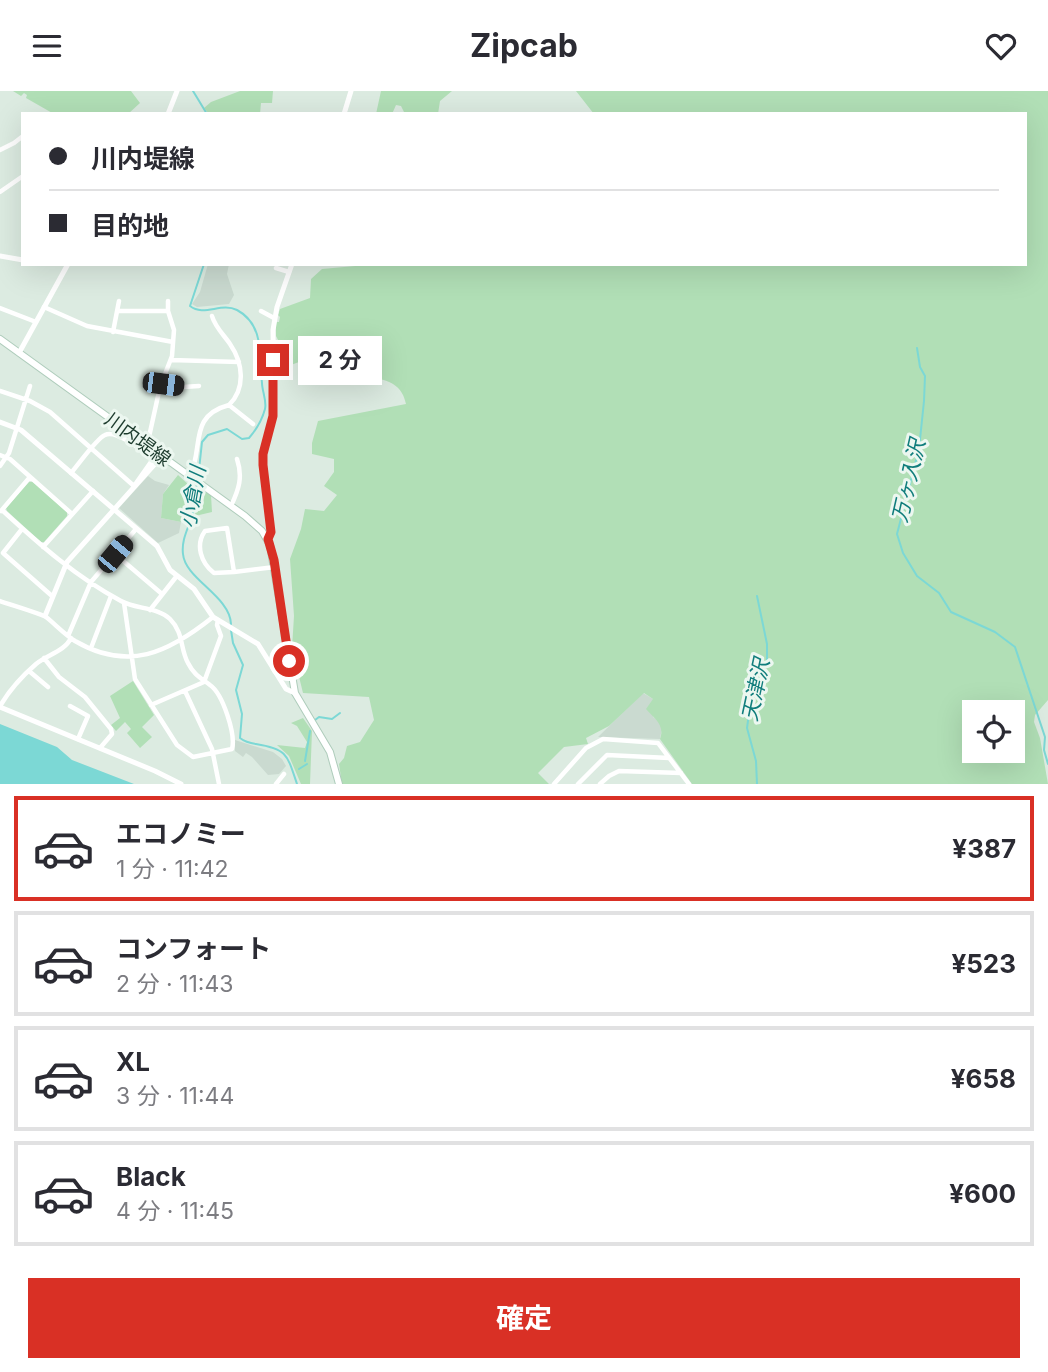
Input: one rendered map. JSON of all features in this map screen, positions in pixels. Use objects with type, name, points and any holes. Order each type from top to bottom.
[{"type":"main road","name":"川内堤線","points":[[0,339],[231,506],[258,527],[268,539]]},
{"type":"main road","points":[[268,539],[276,567],[295,693],[330,752],[339,784]]},
{"type":"street","points":[[169,112],[177,91]]},
{"type":"street","points":[[345,112],[351,91]]},
{"type":"street","points":[[0,150],[21,138]]},
{"type":"street","points":[[0,192],[21,177]]},
{"type":"street","points":[[0,256],[21,260]]},
{"type":"street","points":[[19,353],[67,266]]},
{"type":"street","points":[[268,539],[271,532],[263,459],[273,416],[274,318],[291,266]]},
{"type":"street","points":[[276,268],[289,272]]},
{"type":"street","points":[[113,332],[119,301]]},
{"type":"street","points":[[147,446],[161,384],[171,360],[173,325],[168,301]]},
{"type":"street","points":[[44,307],[70,320],[113,332],[173,342]]},
{"type":"street","points":[[0,308],[36,322]]},
{"type":"street","points":[[118,311],[168,311]]},
{"type":"street","points":[[261,311],[274,318]]},
{"type":"street","points":[[195,480],[196,445],[206,417],[214,409],[229,405],[241,387],[239,362],[212,316]]},
{"type":"street","points":[[171,360],[239,362]]},
{"type":"street","points":[[161,384],[199,386]]},
{"type":"street","points":[[0,466],[7,457],[30,386]]},
{"type":"street","points":[[0,391],[45,408],[134,486]]},
{"type":"street","points":[[229,405],[253,424]]},
{"type":"street","points":[[0,422],[17,428],[157,546],[168,567],[194,589],[216,619],[258,643],[286,688],[295,693]]},
{"type":"street","points":[[71,473],[104,436],[109,434],[126,439],[153,459],[134,486]]},
{"type":"street","points":[[0,455],[7,457],[72,514]]},
{"type":"street","points":[[45,615],[65,565],[162,456]]},
{"type":"street","points":[[231,506],[238,492],[240,479],[237,459]]},
{"type":"street","points":[[30,477],[1,511],[65,565],[111,596],[170,619],[182,638],[187,663],[204,682],[212,686],[221,703],[230,722],[232,749],[195,757],[177,745],[134,676],[124,603]]},
{"type":"street","points":[[43,547],[93,491]]},
{"type":"street","points":[[234,572],[227,528],[205,531],[200,541],[203,562],[214,573],[234,572],[276,567]]},
{"type":"street","points":[[22,529],[3,553],[52,596]]},
{"type":"street","points":[[136,529],[91,582],[66,646],[44,658],[15,683],[0,706],[181,784]]},
{"type":"street","points":[[115,554],[162,594]]},
{"type":"street","points":[[150,610],[176,576]]},
{"type":"street","points":[[91,648],[111,596]]},
{"type":"street","points":[[0,601],[45,615],[70,637],[117,658],[131,658],[166,647],[216,619]]},
{"type":"street","points":[[151,705],[204,682],[221,636],[216,619]]},
{"type":"street","points":[[44,658],[59,677],[85,697],[111,729],[112,734],[100,748]]},
{"type":"street","points":[[29,671],[48,687]]},
{"type":"street","points":[[185,691],[214,754],[219,784]]},
{"type":"street","points":[[70,706],[88,716],[78,739]]},
{"type":"street","points":[[554,784],[584,750],[603,739],[658,743],[689,784]]},
{"type":"street","points":[[578,784],[607,755],[669,758]]},
{"type":"street","points":[[600,784],[619,771],[681,773]]},
{"type":"street","points":[[276,784],[284,774]]},
{"type":"shaded area","points":[[207,266],[229,266],[227,274],[234,295],[229,304],[197,307],[192,304],[200,292]]},
{"type":"shaded area","points":[[148,476],[169,485],[163,494],[161,518],[181,522],[179,533],[158,543],[119,508]]},
{"type":"shaded area","points":[[643,693],[653,699],[653,717],[659,721],[662,728],[660,739],[598,737]]},
{"type":"shaded area","points":[[235,740],[273,752],[286,766],[279,774],[268,775],[252,757],[246,753],[243,757],[235,751]]},
{"type":"green space","points":[[13,91],[131,91],[140,103],[130,112],[50,112],[26,98],[24,93],[21,96]]},
{"type":"green space","points":[[240,91],[273,91],[272,103],[261,103],[260,112],[207,112],[204,108],[211,102]]},
{"type":"green space","points":[[381,91],[452,91],[440,101],[438,112],[404,112],[401,106],[396,105],[393,112],[376,112]]},
{"type":"green space","points":[[576,91],[1048,91],[1048,700],[1035,715],[1034,722],[1040,738],[1048,784],[692,784],[660,739],[660,726],[646,709],[653,699],[644,693],[609,726],[586,738],[588,744],[564,747],[538,773],[549,784],[342,784],[339,764],[344,758],[347,746],[360,742],[374,720],[369,697],[303,693],[292,648],[294,616],[290,559],[305,509],[324,511],[337,495],[324,486],[334,472],[334,459],[312,454],[318,421],[406,404],[402,393],[395,385],[386,381],[331,370],[312,357],[291,365],[276,336],[276,322],[279,322],[280,309],[310,298],[311,279],[322,269],[355,266],[1027,266],[1027,112],[592,112]]},
{"type":"green space","points":[[178,475],[189,485],[181,522],[161,518],[163,494]]},
{"type":"green space","points":[[29,482],[33,482],[67,512],[67,516],[44,542],[6,508]]},
{"type":"green space","points":[[198,488],[211,495],[212,512],[195,516]]},
{"type":"green space","points":[[133,681],[154,715],[142,727],[152,737],[140,748],[127,733],[131,729],[125,722],[116,731],[111,725],[120,718],[110,696]]},
{"type":"green space","points":[[303,718],[312,731],[310,784],[301,784],[289,756],[277,745],[305,748],[307,742],[297,726],[291,723]]},
{"type":"water","points":[[0,724],[57,747],[72,760],[134,784],[0,784]]},
{"type":"waterway","name":"小倉川","points":[[193,91],[206,112]]},
{"type":"waterway","name":"小倉川","points":[[198,479],[202,442],[208,435],[227,429],[242,439],[249,438],[260,421],[265,406],[259,342],[252,324],[246,316],[231,308],[201,310],[190,306],[203,266]]},
{"type":"waterway","name":"万ヶ入沢","points":[[917,348],[920,367],[925,376],[919,449],[897,534],[903,553],[917,576],[939,593],[951,612],[995,632],[1015,647],[1045,737],[1044,750],[1048,764]]},
{"type":"waterway","name":"小倉川","points":[[197,485],[193,512],[183,543],[183,554],[191,572],[223,605],[231,624]]},
{"type":"waterway","name":"天津沢","points":[[757,596],[767,644],[767,660],[750,706],[747,728],[756,761],[757,784]]},
{"type":"waterway","name":"小倉川","points":[[231,630],[233,643],[243,665],[236,690],[242,714],[240,738],[280,751],[288,759],[297,784]]},
{"type":"waterway","points":[[315,720],[319,717],[332,719],[340,713]]},
{"type":"waterway","points":[[305,761],[310,731]]},
{"type":"waterway","points":[[299,769],[307,764]]},
{"type":"route","points":[[273,360],[273,416],[263,454],[263,465],[271,532],[268,539],[274,560],[289,661]]}]
